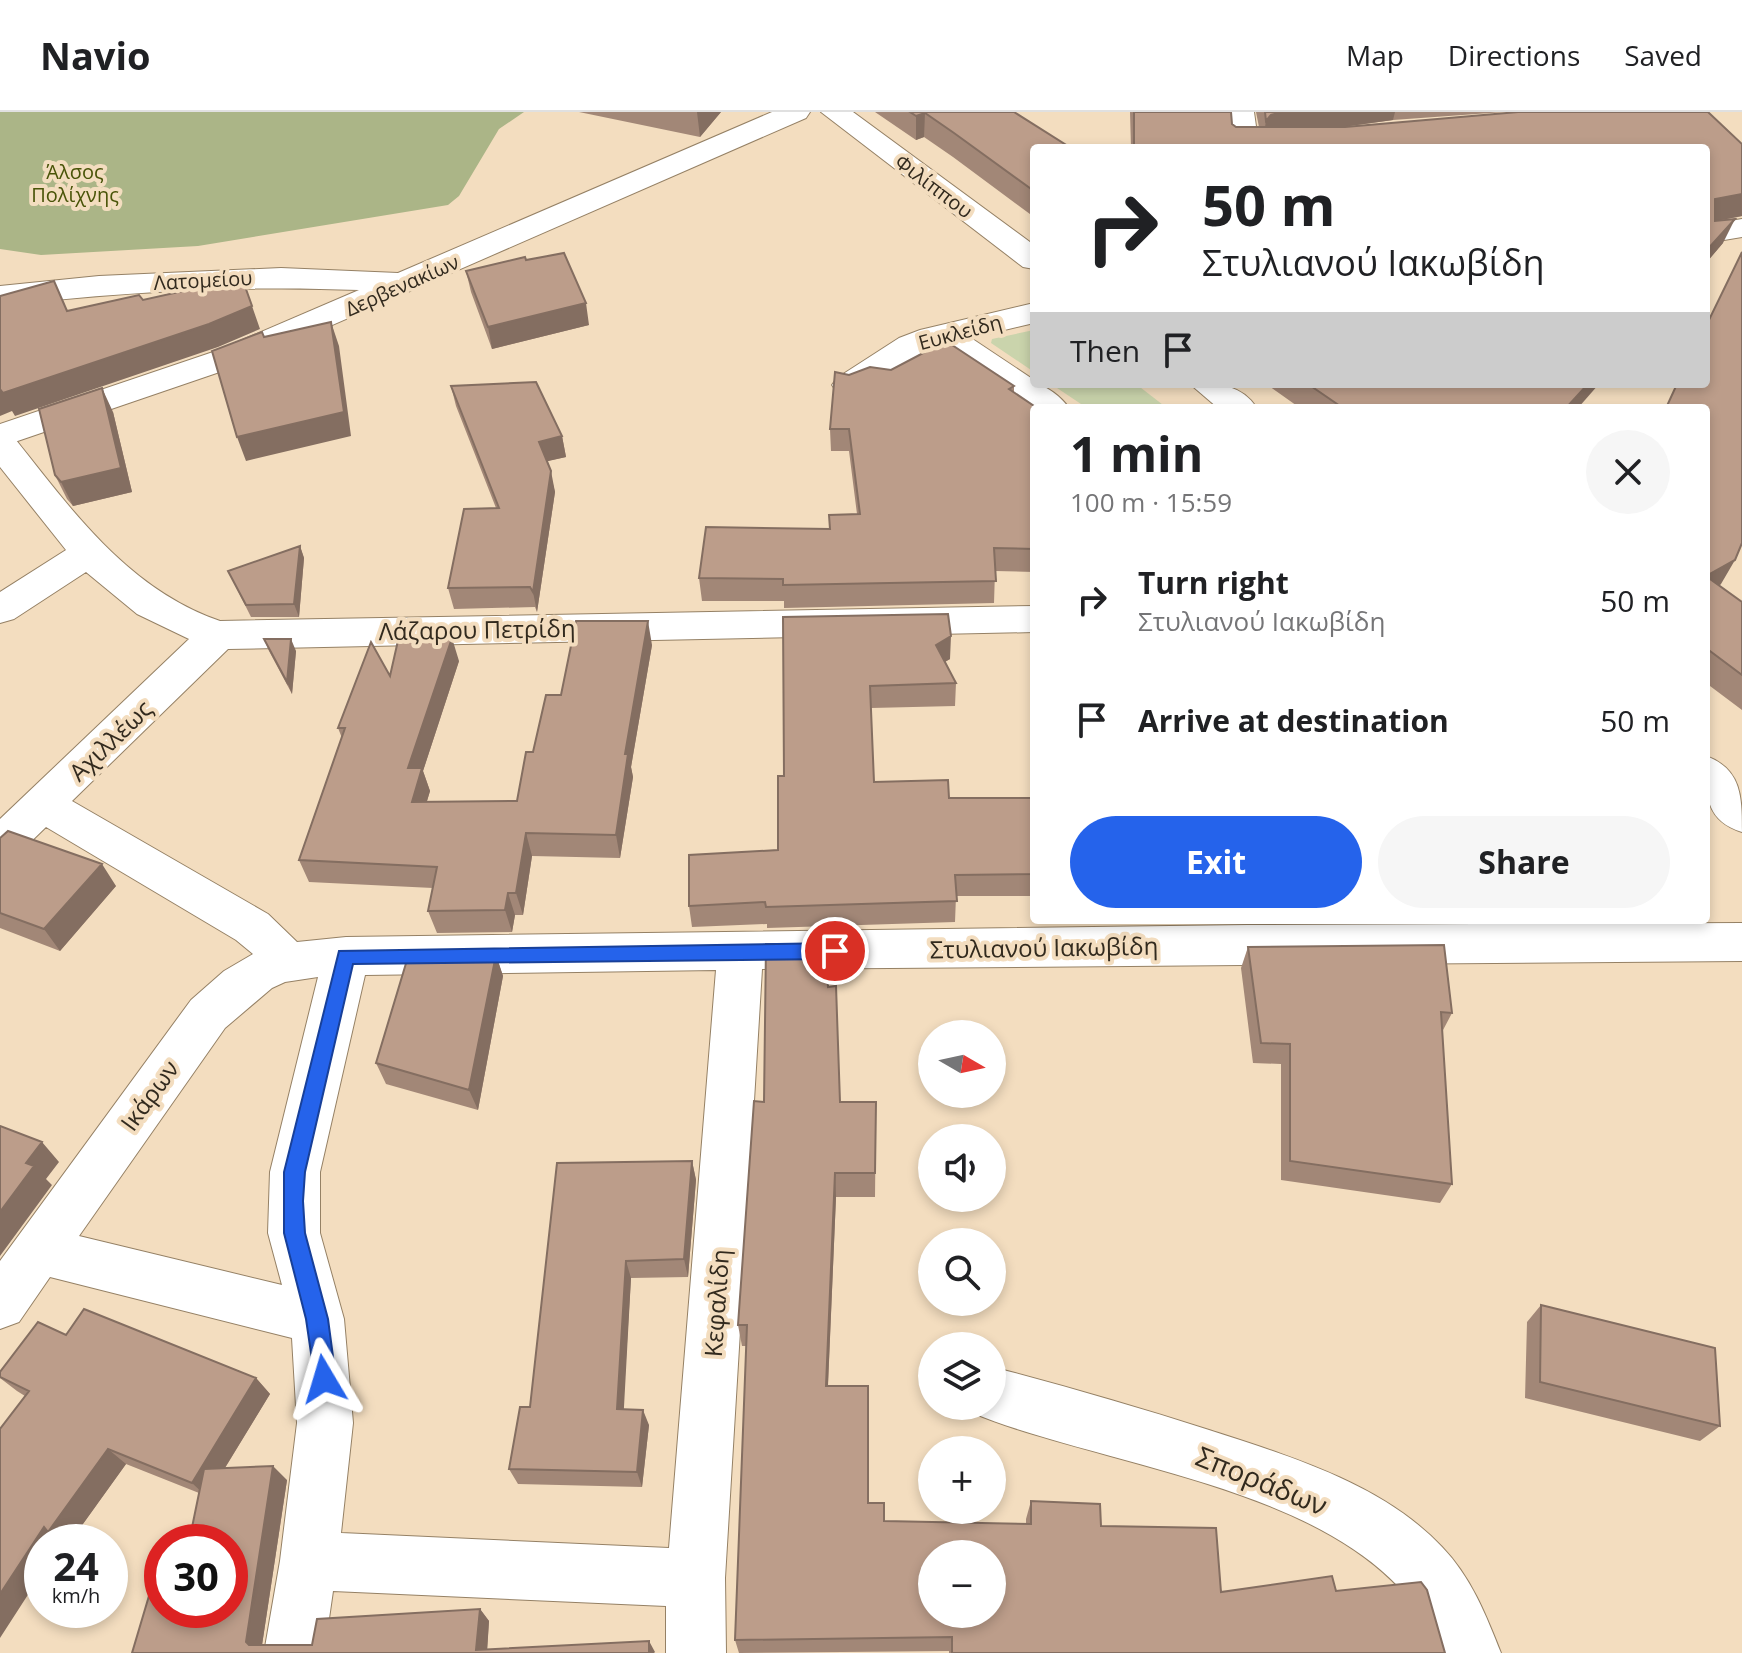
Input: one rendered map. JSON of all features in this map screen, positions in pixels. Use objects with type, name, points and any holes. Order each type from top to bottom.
[{"type":"street","name":"Δερβενακίων","points":[[0,436],[231,357],[796,112]]},
{"type":"street","name":"Φιλίππου","points":[[835,112],[1030,257]]},
{"type":"street","points":[[1240,112],[1244,144]]},
{"type":"street","points":[[1710,233],[1742,228]]},
{"type":"street","name":"Λατομείου","points":[[0,296],[99,285],[281,277],[407,282]]},
{"type":"street","name":"Ευκλείδη","points":[[849,385],[911,345],[1030,314]]},
{"type":"street","points":[[944,334],[1046,404]]},
{"type":"street","points":[[1212,388],[1234,404]]},
{"type":"street","name":"Λάζαρου Πετρίδη","points":[[0,443],[88,553],[140,600],[169,618],[218,635],[1030,619]]},
{"type":"street","points":[[0,610],[88,553]]},
{"type":"street","name":"Αχιλλέως","points":[[0,845],[218,635]]},
{"type":"street","points":[[1710,745],[1742,769]]},
{"type":"street","points":[[1710,777],[1742,816]]},
{"type":"street","points":[[43,805],[252,927],[274,945],[286,961]]},
{"type":"street","name":"Στυλιανού Ιακωβίδη","points":[[346,956],[1247,944],[1578,932],[1742,942]]},
{"type":"street","name":"Κεφαλίδη","points":[[696,1653],[696,1578],[740,953]]},
{"type":"street","points":[[294,1653],[309,1561],[325,1423],[317,1319],[294,1233],[295,1172],[346,956]]},
{"type":"street","name":"Ικάρων","points":[[0,1304],[208,1014],[248,977],[286,961],[346,956]]},
{"type":"street","points":[[38,1250],[317,1319]]},
{"type":"street","name":"Σποράδων","points":[[1006,1398],[1079,1417],[1245,1470],[1308,1495],[1359,1521],[1388,1538],[1430,1576],[1462,1629],[1471,1653]]},
{"type":"street","points":[[309,1561],[696,1578]]},
{"type":"green space","name":"Άλσος Πολίχνης","points":[[0,112],[524,112],[499,129],[459,196],[448,205],[198,246],[41,255],[0,249]]},
{"type":"green space","points":[[1030,331],[1030,369],[991,343],[992,339]]},
{"type":"green space","points":[[1057,388],[1141,388],[1162,404],[1081,404]]},
{"type":"building","points":[[910,112],[1014,112],[1065,144],[1030,144],[1030,188],[925,113],[916,116]]},
{"type":"building","points":[[1134,112],[1231,112],[1232,124],[1236,127],[1345,127],[1518,112],[1708,112],[1742,144],[1742,194],[1715,199],[1715,221],[1735,219],[1710,247],[1710,144],[1134,144]]},
{"type":"building","points":[[1265,112],[1282,112],[1271,115],[1266,121]]},
{"type":"building","points":[[1742,252],[1742,543],[1735,560],[1710,574],[1710,404],[1668,404],[1675,388],[1710,388],[1710,318]]},
{"type":"building","points":[[564,253],[586,303],[488,327],[466,271],[525,257],[526,260]]},
{"type":"building","points":[[242,278],[252,306],[209,324],[3,393],[0,389],[0,296],[54,281],[67,311],[139,295],[143,300]]},
{"type":"building","points":[[331,322],[344,412],[237,437],[212,351],[262,332],[264,337]]},
{"type":"building","points":[[946,341],[1014,386],[1009,389],[1031,404],[1030,549],[994,548],[996,581],[783,585],[783,579],[699,578],[706,527],[830,529],[829,515],[860,514],[849,429],[830,429],[835,372],[849,375],[870,367],[891,370]]},
{"type":"building","points":[[536,382],[562,436],[539,442],[551,471],[533,592],[530,587],[448,588],[464,509],[499,508],[451,386]]},
{"type":"building","points":[[102,388],[121,468],[61,482],[55,475],[39,409]]},
{"type":"building","points":[[1314,388],[1584,388],[1570,404],[1337,404]]},
{"type":"building","points":[[300,546],[294,604],[246,605],[228,571]]},
{"type":"building","points":[[1710,579],[1742,602],[1742,675],[1710,651]]},
{"type":"building","points":[[948,614],[951,636],[936,645],[956,683],[870,686],[874,782],[948,780],[949,798],[1030,798],[1030,874],[955,875],[957,901],[766,907],[765,902],[689,906],[689,855],[778,850],[778,776],[784,776],[783,617]]},
{"type":"building","points":[[576,621],[648,621],[625,754],[628,754],[616,835],[526,833],[516,893],[508,893],[505,910],[428,911],[437,867],[299,860],[345,728],[338,728],[371,642],[390,676],[399,636],[452,638],[408,768],[422,768],[412,802],[517,801],[526,752],[533,752],[546,695],[561,695]]},
{"type":"building","points":[[264,639],[291,639],[287,682]]},
{"type":"building","points":[[8,831],[102,864],[44,929],[0,913],[0,838]]},
{"type":"building","points":[[766,944],[826,944],[828,987],[836,986],[840,1102],[876,1102],[875,1173],[835,1173],[826,1386],[868,1386],[868,1503],[884,1503],[884,1521],[1031,1524],[1031,1501],[1100,1504],[1101,1526],[1216,1528],[1221,1592],[1332,1576],[1336,1591],[1421,1582],[1427,1590],[1445,1653],[952,1653],[952,1637],[735,1640],[747,1325],[738,1325],[754,1101],[764,1102]]},
{"type":"building","points":[[1444,945],[1452,1013],[1441,1012],[1452,1184],[1290,1161],[1290,1044],[1261,1043],[1248,947]]},
{"type":"building","points":[[496,955],[469,1090],[376,1063],[407,960],[419,961],[420,956]]},
{"type":"building","points":[[0,1126],[42,1142],[26,1163],[34,1166],[0,1212]]},
{"type":"building","points":[[692,1161],[684,1259],[626,1261],[617,1409],[643,1410],[637,1472],[509,1469],[520,1407],[530,1407],[557,1163]]},
{"type":"building","points":[[1541,1305],[1715,1348],[1720,1426],[1540,1382]]},
{"type":"building","points":[[84,1309],[256,1378],[192,1483],[108,1449],[54,1524],[24,1524],[24,1557],[0,1594],[0,1429],[29,1391],[0,1377],[0,1372],[38,1322],[66,1335]]},
{"type":"building","points":[[273,1466],[246,1642],[249,1645],[312,1645],[317,1619],[480,1609],[476,1650],[649,1641],[649,1653],[132,1653],[144,1613],[144,1628],[248,1628],[248,1524],[193,1524],[204,1469]]},
{"type":"route","points":[[324,1379],[317,1319],[294,1233],[293,1201],[295,1172],[346,956],[835,951]]}]
